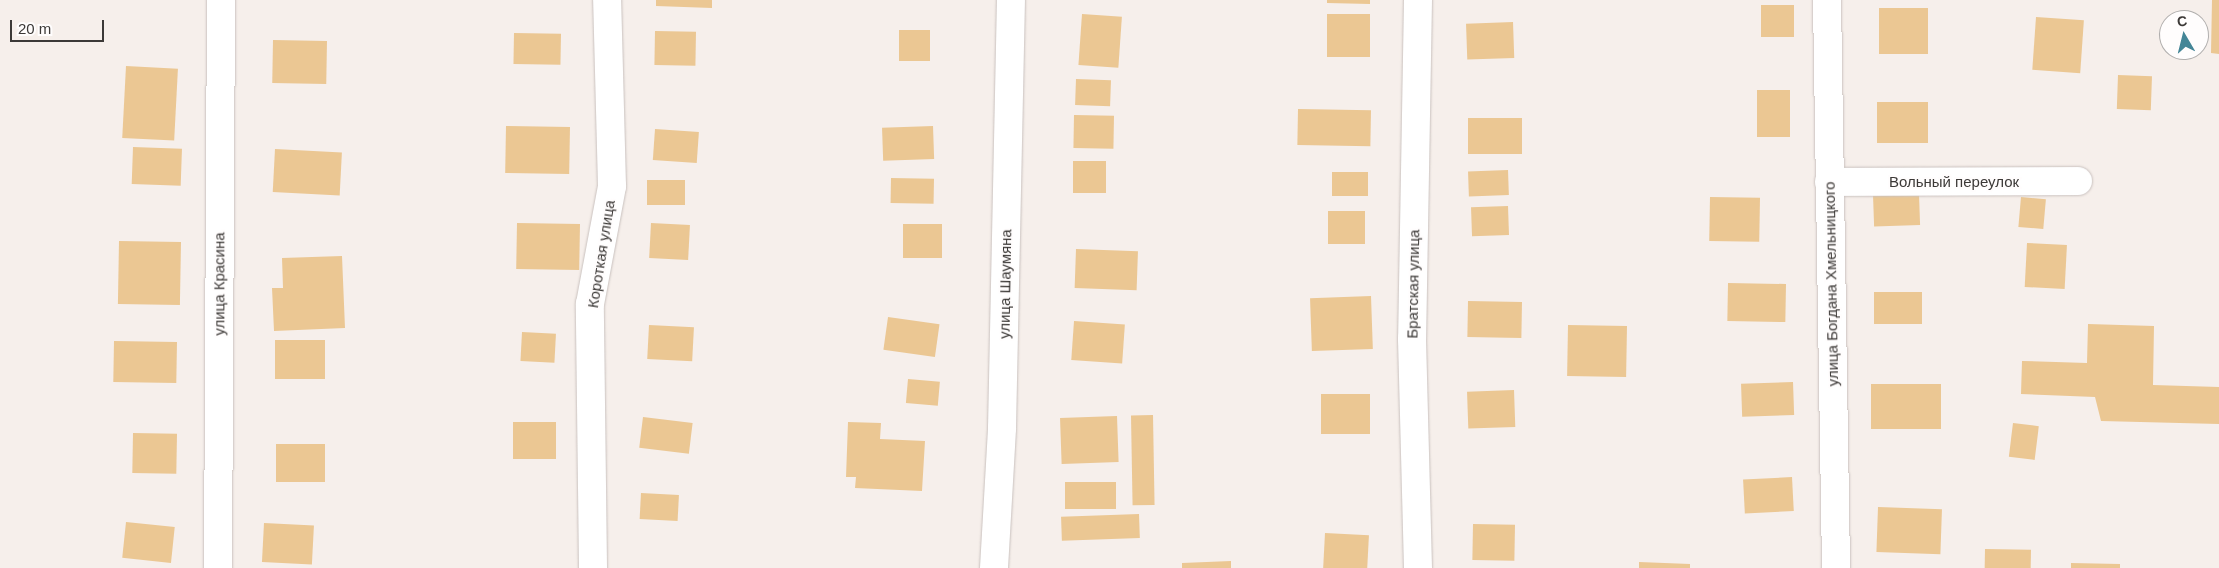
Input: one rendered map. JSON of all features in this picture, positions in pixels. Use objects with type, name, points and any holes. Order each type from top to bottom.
[{"type":"street","name":"улица Красина","points":[[218,568],[221,0]]},
{"type":"street","name":"Короткая улица","points":[[593,568],[590,304],[612,186],[607,0]]},
{"type":"street","name":"улица Шаумяна","points":[[994,568],[1002,428],[1011,0]]},
{"type":"street","name":"Братская улица","points":[[1418,0],[1412,339],[1418,568]]},
{"type":"street","name":"улица Богдана Хмельницкого","points":[[1827,0],[1836,568]]},
{"type":"street","name":"Вольный переулок","points":[[1829,182],[2078,181]]},
{"type":"building","points":[[656,0],[712,0],[712,8],[656,6]]},
{"type":"building","points":[[1327,0],[1370,0],[1370,4],[1327,3]]},
{"type":"building","points":[[2212,0],[2219,0],[2219,54],[2211,53]]},
{"type":"building","points":[[1761,5],[1794,5],[1794,37],[1761,37]]},
{"type":"building","points":[[1879,8],[1928,8],[1928,54],[1879,54]]},
{"type":"building","points":[[1082,14],[1122,17],[1118,68],[1078,65]]},
{"type":"building","points":[[1327,14],[1370,14],[1370,57],[1327,57]]},
{"type":"building","points":[[2036,17],[2084,20],[2080,73],[2032,70]]},
{"type":"building","points":[[1513,22],[1514,58],[1467,60],[1466,24]]},
{"type":"building","points":[[899,30],[930,30],[930,61],[899,61]]},
{"type":"building","points":[[655,31],[696,32],[695,66],[654,65]]},
{"type":"building","points":[[514,33],[561,34],[560,65],[513,64]]},
{"type":"building","points":[[273,40],[327,41],[326,84],[272,83]]},
{"type":"building","points":[[126,66],[178,69],[174,141],[122,138]]},
{"type":"building","points":[[2118,75],[2152,76],[2151,110],[2117,109]]},
{"type":"building","points":[[1076,79],[1111,80],[1110,106],[1075,105]]},
{"type":"building","points":[[1757,90],[1790,90],[1790,137],[1757,137]]},
{"type":"building","points":[[1877,102],[1928,102],[1928,143],[1877,143]]},
{"type":"building","points":[[1298,109],[1371,110],[1370,146],[1297,145]]},
{"type":"building","points":[[1074,115],[1114,116],[1113,149],[1073,148]]},
{"type":"building","points":[[1468,118],[1522,118],[1522,154],[1468,154]]},
{"type":"building","points":[[506,126],[570,127],[569,174],[505,173]]},
{"type":"building","points":[[933,126],[934,159],[883,161],[882,128]]},
{"type":"building","points":[[655,129],[699,132],[697,163],[653,160]]},
{"type":"building","points":[[133,147],[182,149],[181,186],[132,184]]},
{"type":"building","points":[[275,149],[342,153],[340,195],[273,192]]},
{"type":"building","points":[[1073,161],[1106,161],[1106,193],[1073,193]]},
{"type":"building","points":[[1508,170],[1509,195],[1469,196],[1468,171]]},
{"type":"building","points":[[1332,172],[1368,172],[1368,196],[1332,196]]},
{"type":"building","points":[[891,178],[934,179],[934,204],[891,203]]},
{"type":"building","points":[[647,180],[685,180],[685,205],[647,205]]},
{"type":"building","points":[[1919,194],[1920,225],[1874,227],[1873,196]]},
{"type":"building","points":[[1710,197],[1760,198],[1759,242],[1709,241]]},
{"type":"building","points":[[2021,197],[2046,199],[2043,229],[2018,227]]},
{"type":"building","points":[[1508,206],[1509,235],[1472,236],[1471,207]]},
{"type":"building","points":[[1328,211],[1365,211],[1365,244],[1328,244]]},
{"type":"building","points":[[517,223],[580,224],[579,270],[516,269]]},
{"type":"building","points":[[651,223],[690,225],[688,260],[649,258]]},
{"type":"building","points":[[903,224],[942,224],[942,258],[903,258]]},
{"type":"building","points":[[119,241],[181,242],[180,305],[118,304]]},
{"type":"building","points":[[2027,243],[2067,245],[2065,289],[2025,287]]},
{"type":"building","points":[[1076,249],[1138,251],[1137,290],[1075,288]]},
{"type":"building","points":[[342,256],[345,328],[274,331],[272,288],[283,288],[282,258]]},
{"type":"building","points":[[1728,283],[1786,284],[1785,322],[1727,321]]},
{"type":"building","points":[[1874,292],[1922,292],[1922,324],[1874,324]]},
{"type":"building","points":[[1371,296],[1373,349],[1312,351],[1310,298]]},
{"type":"building","points":[[1468,301],[1522,302],[1521,338],[1467,337]]},
{"type":"building","points":[[888,317],[939,324],[935,357],[883,350]]},
{"type":"building","points":[[1074,321],[1125,325],[1122,363],[1071,360]]},
{"type":"building","points":[[2088,324],[2154,326],[2153,385],[2219,387],[2219,424],[2101,421],[2095,397],[2021,394],[2022,361],[2087,363]]},
{"type":"building","points":[[649,325],[694,327],[692,361],[647,359]]},
{"type":"building","points":[[1568,325],[1627,326],[1626,377],[1567,376]]},
{"type":"building","points":[[522,332],[556,334],[554,363],[520,361]]},
{"type":"building","points":[[275,340],[325,340],[325,379],[275,379]]},
{"type":"building","points":[[114,341],[177,342],[176,383],[113,382]]},
{"type":"building","points":[[908,379],[940,382],[938,406],[906,403]]},
{"type":"building","points":[[1793,382],[1794,415],[1742,417],[1741,384]]},
{"type":"building","points":[[1871,384],[1941,384],[1941,429],[1871,429]]},
{"type":"building","points":[[1514,390],[1515,427],[1468,429],[1467,392]]},
{"type":"building","points":[[1321,394],[1370,394],[1370,434],[1321,434]]},
{"type":"building","points":[[1131,415],[1153,415],[1155,505],[1133,505]]},
{"type":"building","points":[[1117,416],[1119,462],[1062,464],[1060,418]]},
{"type":"building","points":[[643,417],[693,423],[689,454],[639,448]]},
{"type":"building","points":[[513,422],[556,422],[556,459],[513,459]]},
{"type":"building","points":[[848,422],[881,423],[880,439],[925,441],[922,491],[855,488],[856,477],[846,477]]},
{"type":"building","points":[[2013,423],[2039,426],[2035,460],[2009,457]]},
{"type":"building","points":[[133,433],[177,434],[176,474],[132,473]]},
{"type":"building","points":[[276,444],[325,444],[325,482],[276,482]]},
{"type":"building","points":[[1792,477],[1794,511],[1745,514],[1743,480]]},
{"type":"building","points":[[1065,482],[1116,482],[1116,509],[1065,509]]},
{"type":"building","points":[[641,493],[679,495],[678,521],[640,519]]},
{"type":"building","points":[[1878,507],[1942,509],[1940,554],[1876,552]]},
{"type":"building","points":[[1139,514],[1140,538],[1062,541],[1061,517]]},
{"type":"building","points":[[126,522],[175,527],[171,563],[122,558]]},
{"type":"building","points":[[264,523],[314,526],[312,565],[262,562]]},
{"type":"building","points":[[1473,524],[1515,525],[1514,561],[1472,560]]},
{"type":"building","points":[[1325,533],[1369,535],[1367,568],[1323,568]]},
{"type":"building","points":[[1985,549],[2031,550],[2031,568],[1985,568]]},
{"type":"building","points":[[1231,561],[1231,568],[1182,568],[1182,563]]},
{"type":"building","points":[[1639,562],[1690,564],[1690,568],[1639,568]]},
{"type":"building","points":[[2071,563],[2120,564],[2120,568],[2071,568]]}]
